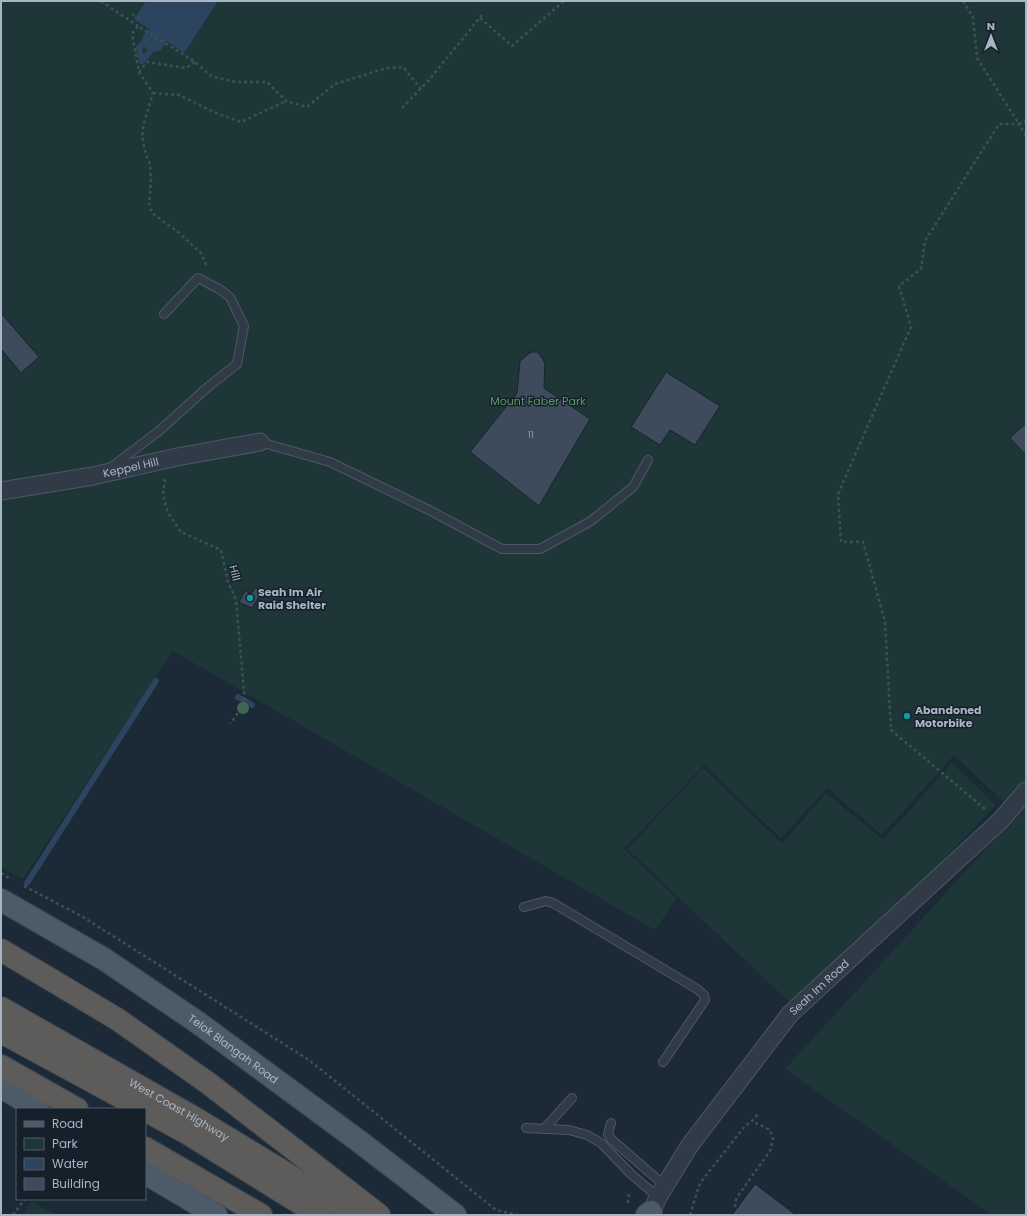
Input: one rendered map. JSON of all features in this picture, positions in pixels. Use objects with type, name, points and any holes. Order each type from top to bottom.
[{"type":"highway","points":[[1,950],[117,1020],[208,1083],[379,1215]]},
{"type":"highway","name":"West Coast Highway","points":[[1,1008],[193,1117],[355,1215]]},
{"type":"highway","points":[[1,1032],[140,1108]]},
{"type":"highway","points":[[1,1066],[74,1108]]},
{"type":"highway","points":[[146,1111],[187,1133],[319,1215]]},
{"type":"highway","points":[[146,1149],[261,1215]]},
{"type":"main road","name":"Telok Blangah Road","points":[[1,900],[104,959],[197,1022],[360,1142],[455,1215]]},
{"type":"main road","points":[[1,1087],[36,1108]]},
{"type":"main road","points":[[146,1174],[204,1212]]},
{"type":"street","name":"Keppel Hill","points":[[1,491],[93,476],[163,460],[260,442]]},
{"type":"street","name":"Seah Im Road","points":[[649,1205],[690,1145],[790,1014],[1000,821],[1026,791]]},
{"type":"lane","points":[[103,473],[159,431],[209,386],[238,364],[244,326],[230,297],[198,278],[164,314]]},
{"type":"lane","points":[[260,442],[330,462],[429,510],[502,549],[540,549],[591,521],[633,487],[648,460]]},
{"type":"lane","points":[[524,907],[546,901],[553,903],[697,989],[704,995],[705,1000],[663,1062]]},
{"type":"lane","points":[[544,1129],[572,1098]]},
{"type":"lane","points":[[610,1122],[608,1134],[610,1139],[649,1205]]},
{"type":"lane","points":[[526,1128],[569,1130],[587,1135],[601,1143],[631,1174],[649,1205]]},
{"type":"path","points":[[101,1],[195,62],[211,76],[235,82],[267,82],[286,101],[306,107],[335,84],[387,68],[403,67],[422,89]]},
{"type":"path","points":[[480,18],[512,46],[564,1]]},
{"type":"path","points":[[963,1],[973,17],[978,58],[1026,136]]},
{"type":"path","points":[[132,14],[140,20]]},
{"type":"path","points":[[402,108],[422,89],[482,15]]},
{"type":"path","points":[[138,26],[132,34],[139,72],[153,93]]},
{"type":"path","points":[[139,72],[147,62],[186,68],[195,62]]},
{"type":"path","points":[[153,93],[178,95],[216,113],[241,122],[286,101]]},
{"type":"path","points":[[153,93],[144,123],[142,136],[146,155],[150,164],[151,182],[149,203],[152,214],[178,232],[201,253],[213,286]]},
{"type":"path","points":[[1000,821],[891,730],[885,622],[863,542],[841,542],[838,494],[911,327],[899,286],[921,269],[925,241],[999,124],[1019,124],[1026,121]]},
{"type":"path","name":"Hill","points":[[163,460],[165,480],[163,495],[168,513],[181,532],[221,550],[228,582],[236,600],[245,703],[230,724]]},
{"type":"path","points":[[1,873],[15,881]]},
{"type":"path","points":[[22,884],[84,917],[309,1060],[496,1210],[518,1215]]},
{"type":"path","points":[[690,1215],[700,1183],[745,1126],[758,1114]]},
{"type":"path","points":[[744,1215],[736,1210],[734,1204],[737,1196],[770,1151],[773,1139],[770,1130],[752,1121]]},
{"type":"path","points":[[631,1174],[649,1205]]},
{"type":"path","points":[[13,1215],[23,1200]]},
{"type":"green space","name":"Mount Faber Park","points":[[1,1],[1026,1],[1026,1215],[992,1215],[785,1069],[1017,815],[954,755],[882,835],[827,788],[781,838],[704,765],[624,849],[677,898],[655,930],[173,651],[23,879],[1,867]]},
{"type":"green space","points":[[952,763],[996,805],[799,1011],[627,849],[703,768],[782,844],[826,793],[883,840]]},
{"type":"green space","points":[[31,1201],[56,1215],[23,1215]]},
{"type":"water","points":[[146,1],[218,1],[184,53],[134,19]]},
{"type":"building","points":[[1,313],[39,357],[21,373],[1,349]]},
{"type":"building","points":[[531,352],[538,352],[545,363],[544,388],[590,419],[539,506],[470,452],[517,393],[520,361]]},
{"type":"building","points":[[666,372],[720,406],[695,445],[670,430],[660,445],[631,427]]},
{"type":"building","points":[[1026,423],[1026,455],[1010,438]]},
{"type":"building","name":"Seah Im Air Raid Shelter","points":[[255,588],[262,591],[252,608],[239,602],[245,591],[251,594]]},
{"type":"building","points":[[755,1184],[796,1215],[732,1215]]},
{"type":"waterway","points":[[149,37],[157,43],[142,61],[139,48],[149,37]]},
{"type":"waterway","points":[[27,883],[156,681]]},
{"type":"waterway","points":[[238,697],[252,705]]},
{"type":"place","name":"Seah Im Air Raid Shelter","points":[[250,598]]},
{"type":"place","name":"Abandoned Motorbike","points":[[907,716]]}]
